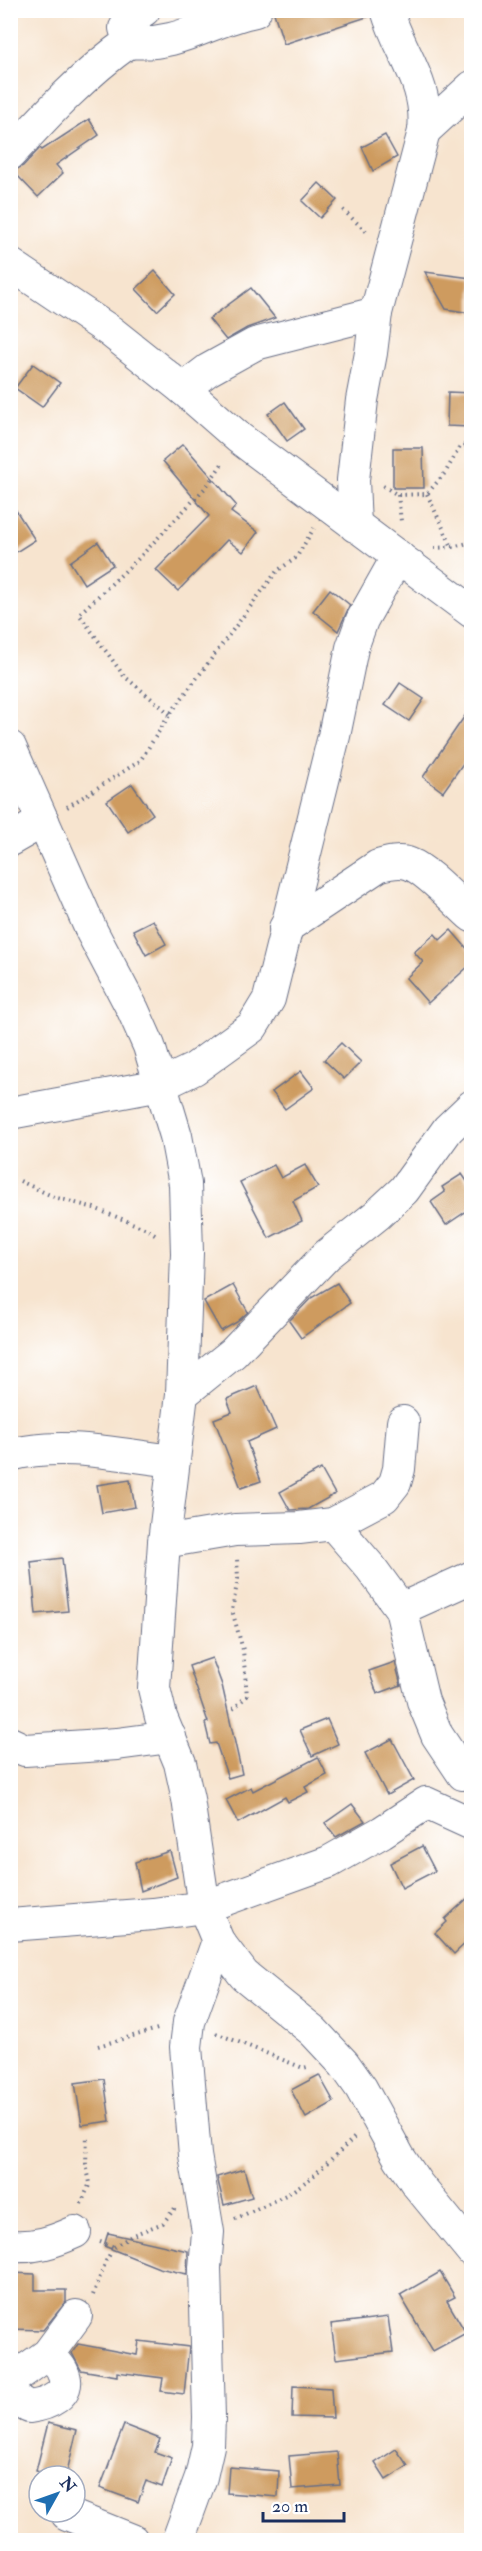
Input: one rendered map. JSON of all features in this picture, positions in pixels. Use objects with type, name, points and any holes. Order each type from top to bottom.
[{"type":"street","points":[[129,42],[125,28],[132,18],[144,10]]},
{"type":"street","points":[[10,154],[81,81],[106,58],[129,42],[149,44],[174,39],[206,29],[236,15],[255,11]]},
{"type":"street","points":[[355,526],[353,480],[362,400],[376,313],[424,131],[426,114],[423,95],[392,14]]},
{"type":"street","points":[[424,131],[471,87]]},
{"type":"street","points":[[10,264],[110,331],[183,389],[239,438],[471,612]]},
{"type":"street","points":[[183,389],[208,370],[255,344],[376,313]]},
{"type":"street","points":[[10,1113],[161,1085],[194,1069],[252,1027],[268,999],[334,736],[352,648],[362,620],[398,556]]},
{"type":"street","points":[[10,747],[92,932],[149,1046],[176,1136],[185,1184],[187,1253],[182,1394],[164,1542],[154,1688],[161,1717],[180,1763],[188,1799],[204,1907],[218,1941],[244,1975],[313,2031],[344,2064],[361,2088],[417,2184],[471,2252]]},
{"type":"street","points":[[10,840],[43,821]]},
{"type":"street","points":[[285,928],[378,866],[394,862],[411,864],[430,878],[471,916]]},
{"type":"street","points":[[182,1394],[233,1353],[327,1255],[404,1190],[448,1130],[471,1106]]},
{"type":"street","points":[[164,1542],[235,1530],[299,1528],[333,1524],[384,1497],[395,1483],[399,1469],[403,1422]]},
{"type":"street","points":[[10,1455],[32,1449],[62,1448],[173,1461]]},
{"type":"street","points":[[10,1925],[90,1917],[153,1914],[204,1907],[329,1862],[382,1832],[426,1803],[467,1769],[437,1735],[423,1701],[401,1609],[371,1568],[333,1524]]},
{"type":"street","points":[[401,1609],[471,1577]]},
{"type":"street","points":[[10,1743],[25,1750],[117,1744],[170,1737]]},
{"type":"street","points":[[426,1803],[471,1824]]},
{"type":"street","points":[[178,2541],[201,2477],[208,2446],[209,2374],[206,2268],[208,2232],[195,2155],[186,2047],[189,2022],[218,1941]]},
{"type":"street","points":[[10,2246],[48,2244],[75,2232]]},
{"type":"street","points":[[10,2381],[48,2354],[76,2316]]},
{"type":"street","points":[[10,2397],[29,2407],[50,2403],[60,2396],[65,2383],[63,2373],[48,2354]]},
{"type":"street","points":[[87,2522],[132,2541]]},
{"type":"path","points":[[170,714],[124,676],[79,615],[138,559],[206,487],[239,438]]},
{"type":"path","points":[[353,480],[382,486],[398,495],[427,494],[445,473],[460,447],[471,441]]},
{"type":"path","points":[[427,494],[452,548]]},
{"type":"path","points":[[43,821],[140,761],[170,714],[277,571],[297,558],[328,506]]},
{"type":"path","points":[[20,1181],[54,1197],[94,1208],[147,1229],[187,1253]]},
{"type":"path","points":[[233,1709],[247,1696],[243,1650],[232,1610],[238,1579],[235,1530]]},
{"type":"path","points":[[10,1695],[19,1693]]},
{"type":"path","points":[[98,2046],[189,2022],[303,2068]]},
{"type":"path","points":[[208,2232],[288,2194],[311,2178],[377,2118]]},
{"type":"path","points":[[114,2247],[133,2235],[163,2223],[178,2205]]},
{"type":"building","points":[[273,10],[370,10],[370,16],[284,44]]},
{"type":"building","points":[[89,119],[99,135],[56,165],[63,173],[38,197],[13,171],[23,166],[40,148],[42,150]]},
{"type":"building","points":[[385,135],[397,157],[373,171],[362,147]]},
{"type":"building","points":[[319,183],[337,200],[320,218],[302,201]]},
{"type":"building","points":[[155,271],[175,294],[157,311],[136,289]]},
{"type":"building","points":[[425,272],[471,278],[471,313],[446,309]]},
{"type":"building","points":[[251,288],[275,318],[247,328],[226,340],[209,319]]},
{"type":"building","points":[[33,364],[60,383],[42,407],[15,388]]},
{"type":"building","points":[[448,392],[471,393],[471,427],[447,426]]},
{"type":"building","points":[[285,402],[304,429],[287,441],[268,414]]},
{"type":"building","points":[[183,444],[236,505],[231,512],[258,532],[243,552],[227,540],[178,591],[156,570],[209,516],[163,461]]},
{"type":"building","points":[[393,448],[423,448],[424,488],[393,488]]},
{"type":"building","points":[[10,501],[35,540],[10,556]]},
{"type":"building","points":[[98,542],[113,565],[84,584],[70,562]]},
{"type":"building","points":[[330,589],[350,605],[338,631],[313,611]]},
{"type":"building","points":[[400,683],[424,699],[409,721],[385,705]]},
{"type":"building","points":[[471,707],[471,752],[443,792],[423,777]]},
{"type":"building","points":[[132,784],[153,814],[128,832],[107,801]]},
{"type":"building","points":[[153,920],[166,944],[146,955],[133,930]]},
{"type":"building","points":[[451,930],[471,953],[471,964],[428,1003],[406,978],[423,962],[414,952],[435,934],[440,940]]},
{"type":"building","points":[[341,1043],[361,1062],[344,1079],[324,1060]]},
{"type":"building","points":[[301,1071],[314,1088],[285,1109],[272,1092]]},
{"type":"building","points":[[274,1165],[281,1178],[305,1165],[318,1187],[293,1201],[302,1221],[269,1238],[240,1182]]},
{"type":"building","points":[[462,1174],[471,1187],[471,1208],[446,1225],[431,1202],[445,1192],[442,1187]]},
{"type":"building","points":[[337,1283],[350,1303],[301,1338],[289,1321],[311,1298]]},
{"type":"building","points":[[233,1285],[248,1312],[237,1322],[221,1331],[204,1301]]},
{"type":"building","points":[[257,1386],[276,1429],[247,1442],[261,1481],[241,1488],[214,1419],[232,1412],[227,1399]]},
{"type":"building","points":[[321,1469],[335,1494],[308,1509],[290,1510],[280,1492]]},
{"type":"building","points":[[130,1480],[135,1507],[102,1513],[97,1485]]},
{"type":"building","points":[[62,1558],[68,1611],[36,1614],[31,1562]]},
{"type":"building","points":[[212,1658],[222,1685],[242,1774],[228,1778],[216,1743],[210,1744],[205,1723],[208,1722],[189,1666]]},
{"type":"building","points":[[395,1662],[401,1685],[377,1694],[369,1671]]},
{"type":"building","points":[[327,1719],[338,1744],[312,1756],[300,1730]]},
{"type":"building","points":[[392,1739],[414,1780],[387,1795],[365,1753]]},
{"type":"building","points":[[318,1757],[327,1775],[305,1787],[308,1792],[288,1802],[285,1797],[238,1823],[226,1800],[251,1787],[253,1791]]},
{"type":"building","points":[[352,1804],[365,1821],[336,1837],[325,1823]]},
{"type":"building","points":[[422,1846],[435,1871],[402,1888],[390,1863]]},
{"type":"building","points":[[170,1851],[177,1877],[141,1891],[135,1862]]},
{"type":"building","points":[[471,1895],[471,1938],[454,1954],[435,1933],[447,1922],[445,1919]]},
{"type":"building","points":[[319,2075],[334,2102],[306,2118],[291,2090]]},
{"type":"building","points":[[104,2079],[110,2121],[82,2125],[75,2083]]},
{"type":"building","points":[[244,2169],[252,2197],[224,2205],[217,2177]]},
{"type":"building","points":[[108,2233],[188,2251],[187,2274],[159,2268],[104,2246]]},
{"type":"building","points":[[440,2272],[455,2297],[447,2301],[466,2333],[433,2351],[400,2295]]},
{"type":"building","points":[[10,2273],[35,2274],[35,2290],[66,2290],[66,2302],[43,2330],[10,2329]]},
{"type":"building","points":[[388,2317],[393,2352],[336,2359],[331,2324]]},
{"type":"building","points":[[139,2341],[189,2347],[184,2394],[161,2391],[163,2378],[117,2372],[117,2376],[81,2370],[72,2353],[78,2344],[137,2355]]},
{"type":"building","points":[[293,2386],[331,2388],[333,2418],[292,2417]]},
{"type":"building","points":[[48,2423],[77,2430],[69,2464],[38,2464]]},
{"type":"building","points":[[124,2425],[160,2439],[155,2452],[172,2458],[162,2487],[146,2481],[138,2502],[100,2488]]},
{"type":"building","points":[[396,2449],[408,2466],[386,2480],[375,2463]]},
{"type":"building","points":[[337,2452],[340,2485],[292,2489],[289,2456]]},
{"type":"building","points":[[229,2467],[279,2471],[278,2497],[227,2493]]}]
